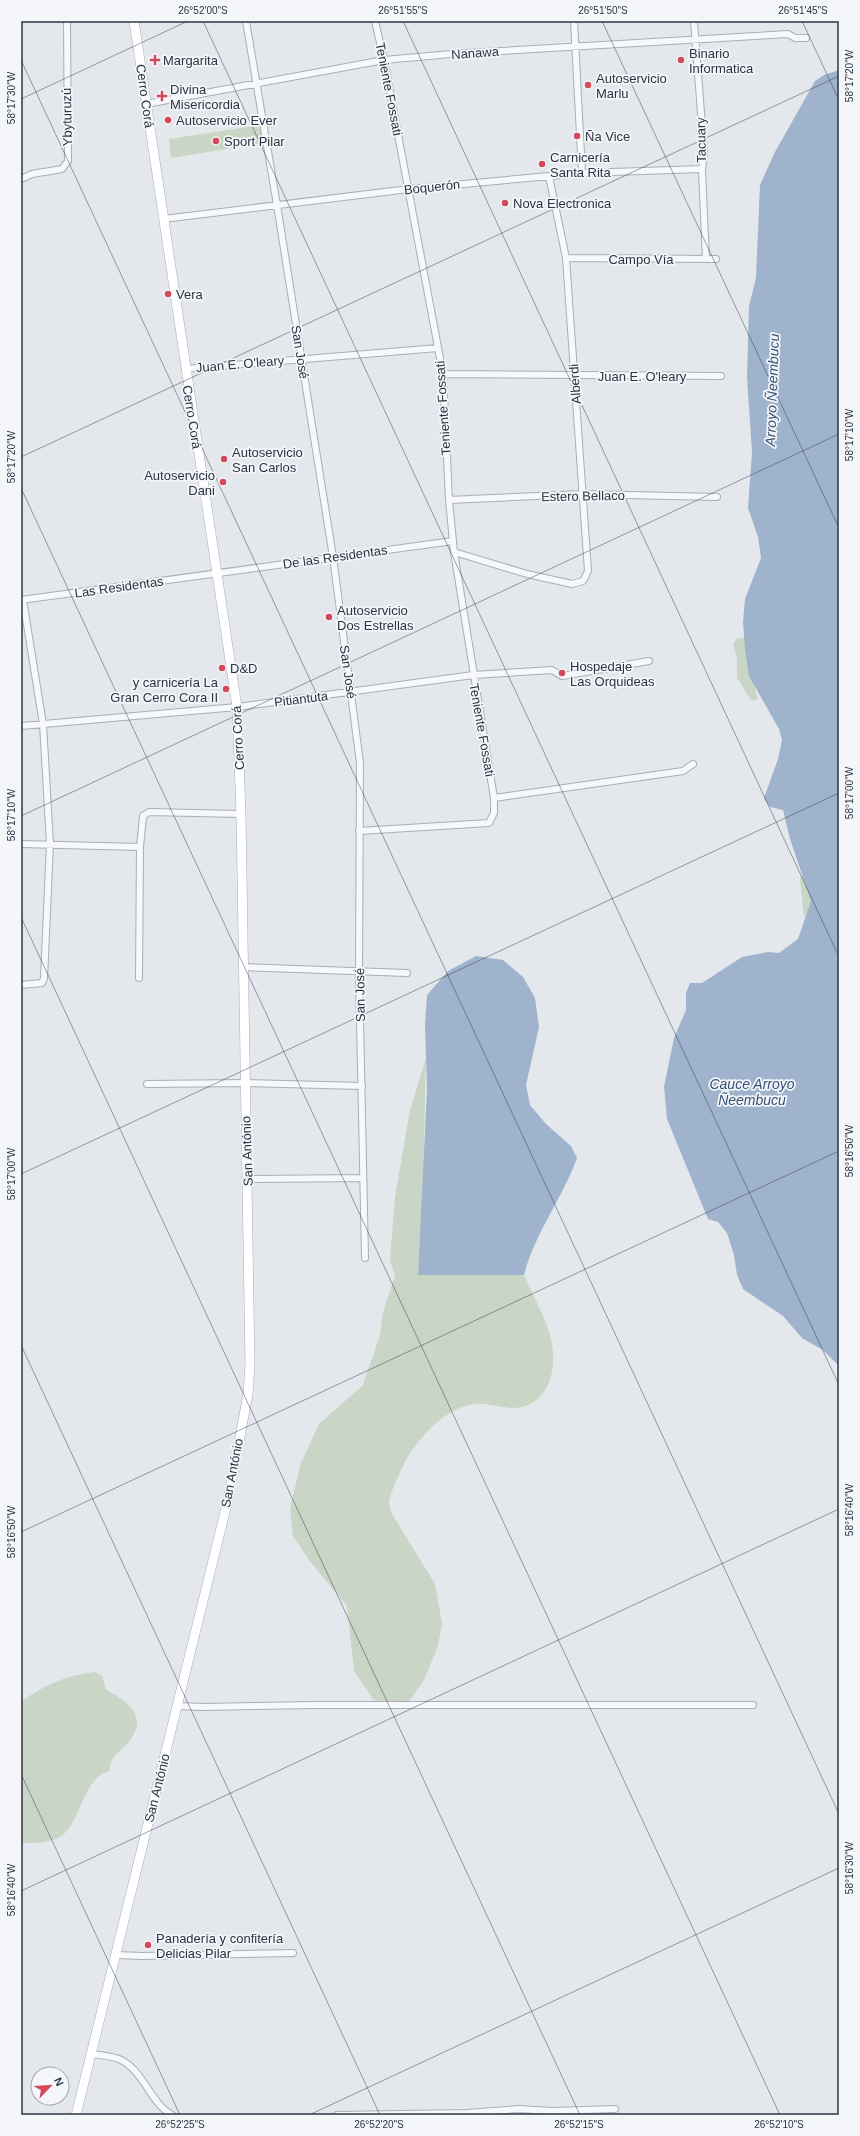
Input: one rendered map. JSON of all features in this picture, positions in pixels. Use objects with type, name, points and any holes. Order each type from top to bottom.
[{"type":"street","name":"Ybyturuzú","points":[[21,179],[32,174],[62,169],[68,161],[67,21]]},
{"type":"street","name":"Cerro Corá","points":[[134,21],[185,369],[237,707],[241,814]]},
{"type":"street","name":"San José","points":[[246,21],[333,557],[360,763],[359,972],[365,1258]]},
{"type":"street","name":"Teniente Fossati","points":[[359,831],[489,823],[494,812],[494,798],[454,552],[449,500],[443,374],[409,189],[375,21]]},
{"type":"street","points":[[574,21],[582,173]]},
{"type":"street","name":"Tacuary","points":[[694,21],[704,152],[702,168],[706,259]]},
{"type":"street","name":"Nanawa","points":[[146,104],[256,85],[384,60],[695,38],[788,34],[795,38],[806,38]]},
{"type":"street","name":"Boquerón","points":[[163,219],[409,189],[582,173],[702,168]]},
{"type":"street","name":"Alberdi","points":[[454,552],[527,574],[572,584],[583,581],[588,571],[566,258],[549,176]]},
{"type":"street","name":"Campo Vía","points":[[566,258],[716,259]]},
{"type":"street","name":"Juan E. O'leary","points":[[185,369],[438,348]]},
{"type":"street","name":"Juan E. O'leary","points":[[443,374],[721,376]]},
{"type":"street","name":"Estero Bellaco","points":[[449,500],[582,494],[717,497]]},
{"type":"street","name":"De las Residentas","points":[[216,573],[453,542]]},
{"type":"street","name":"Las Residentas","points":[[22,600],[216,573]]},
{"type":"street","points":[[21,984],[42,983],[44,978],[50,844],[43,724],[22,600]]},
{"type":"street","name":"Pitiantuta","points":[[21,726],[237,707],[473,675],[552,670],[562,676],[649,661]]},
{"type":"street","points":[[494,798],[683,771],[693,764]]},
{"type":"street","points":[[139,978],[140,846],[143,816],[149,812],[241,814]]},
{"type":"street","name":"San António","points":[[76,2115],[228,1500],[248,1394],[250,1365],[248,1179],[241,814]]},
{"type":"street","points":[[21,844],[140,846]]},
{"type":"street","points":[[243,967],[407,973]]},
{"type":"street","points":[[147,1084],[245,1083],[362,1086]]},
{"type":"street","points":[[248,1179],[363,1178]]},
{"type":"street","points":[[177,1706],[753,1706]]},
{"type":"street","points":[[116,1955],[142,1956],[293,1953]]},
{"type":"street","points":[[92,2054],[118,2059],[131,2067],[157,2102],[172,2115]]},
{"type":"street","points":[[337,2115],[467,2113],[519,2109],[552,2111],[615,2109]]},
{"type":"green space","name":"Sport Pilar","points":[[261,125],[264,143],[171,158],[169,139]]},
{"type":"green space","points":[[749,636],[758,700],[751,700],[737,678],[737,657],[733,645],[736,639]]},
{"type":"green space","points":[[803,876],[806,878],[814,893],[810,919],[804,916],[800,878]]},
{"type":"green space","points":[[426,1058],[423,1181],[418,1275],[524,1275],[549,1332],[553,1349],[553,1369],[547,1387],[541,1395],[534,1402],[525,1406],[512,1408],[487,1404],[474,1404],[453,1411],[427,1432],[413,1449],[402,1467],[391,1494],[389,1503],[390,1507],[392,1514],[435,1584],[442,1623],[438,1646],[424,1680],[410,1700],[391,1705],[373,1699],[354,1671],[347,1606],[309,1560],[293,1536],[290,1508],[301,1463],[319,1424],[363,1385],[380,1335],[383,1312],[395,1276],[390,1260],[395,1197],[410,1110]]},
{"type":"green space","points":[[95,1672],[102,1676],[106,1690],[129,1705],[134,1711],[137,1718],[137,1726],[134,1734],[111,1762],[110,1771],[101,1775],[93,1782],[87,1791],[72,1824],[66,1832],[58,1838],[49,1841],[21,1843],[21,1702],[47,1686],[65,1678]]},
{"type":"water","name":"Cauce Arroyo Ñeembucu","points":[[839,70],[839,1366],[823,1350],[802,1338],[783,1316],[743,1289],[737,1275],[734,1255],[727,1233],[718,1222],[708,1219],[667,1119],[664,1087],[674,1038],[686,1010],[686,993],[690,983],[702,983],[742,957],[768,952],[779,953],[798,939],[811,901],[790,839],[783,810],[770,807],[764,798],[778,759],[782,740],[779,729],[749,676],[745,649],[743,622],[745,599],[761,558],[758,537],[748,508],[752,452],[747,377],[749,306],[756,278],[760,185],[775,152],[815,81],[824,75]]},
{"type":"water","points":[[476,956],[503,960],[523,977],[535,998],[539,1027],[526,1085],[530,1105],[546,1124],[571,1146],[577,1158],[564,1188],[535,1245],[524,1275],[418,1275],[427,1089],[425,1024],[427,995],[448,971]]},
{"type":"place","name":"Margarita","points":[[155,60]]},
{"type":"place","name":"Binario Informatica","points":[[681,60]]},
{"type":"place","name":"Autoservicio Marlu","points":[[588,85]]},
{"type":"place","name":"Divina Misericordia","points":[[162,96]]},
{"type":"place","name":"Autoservicio Ever","points":[[168,120]]},
{"type":"place","name":"Ña Vice","points":[[577,136]]},
{"type":"place","name":"Sport Pilar","points":[[216,141]]},
{"type":"place","name":"Carnicería Santa Rita","points":[[542,164]]},
{"type":"place","name":"Nova Electronica","points":[[505,203]]},
{"type":"place","name":"Vera","points":[[168,294]]},
{"type":"place","name":"Autoservicio San Carlos","points":[[224,459]]},
{"type":"place","name":"Autoservicio Dani","points":[[223,482]]},
{"type":"place","name":"Autoservicio Dos Estrellas","points":[[329,617]]},
{"type":"place","name":"D&D","points":[[222,668]]},
{"type":"place","name":"Hospedaje Las Orquideas","points":[[562,673]]},
{"type":"place","name":"y carnicería La Gran Cerro Cora II","points":[[226,689]]},
{"type":"place","name":"Panadería y confitería Delicias Pilar","points":[[148,1945]]},
{"type":"water label","name":"Arroyo Ñeembucu","points":[[772,390]]}]
